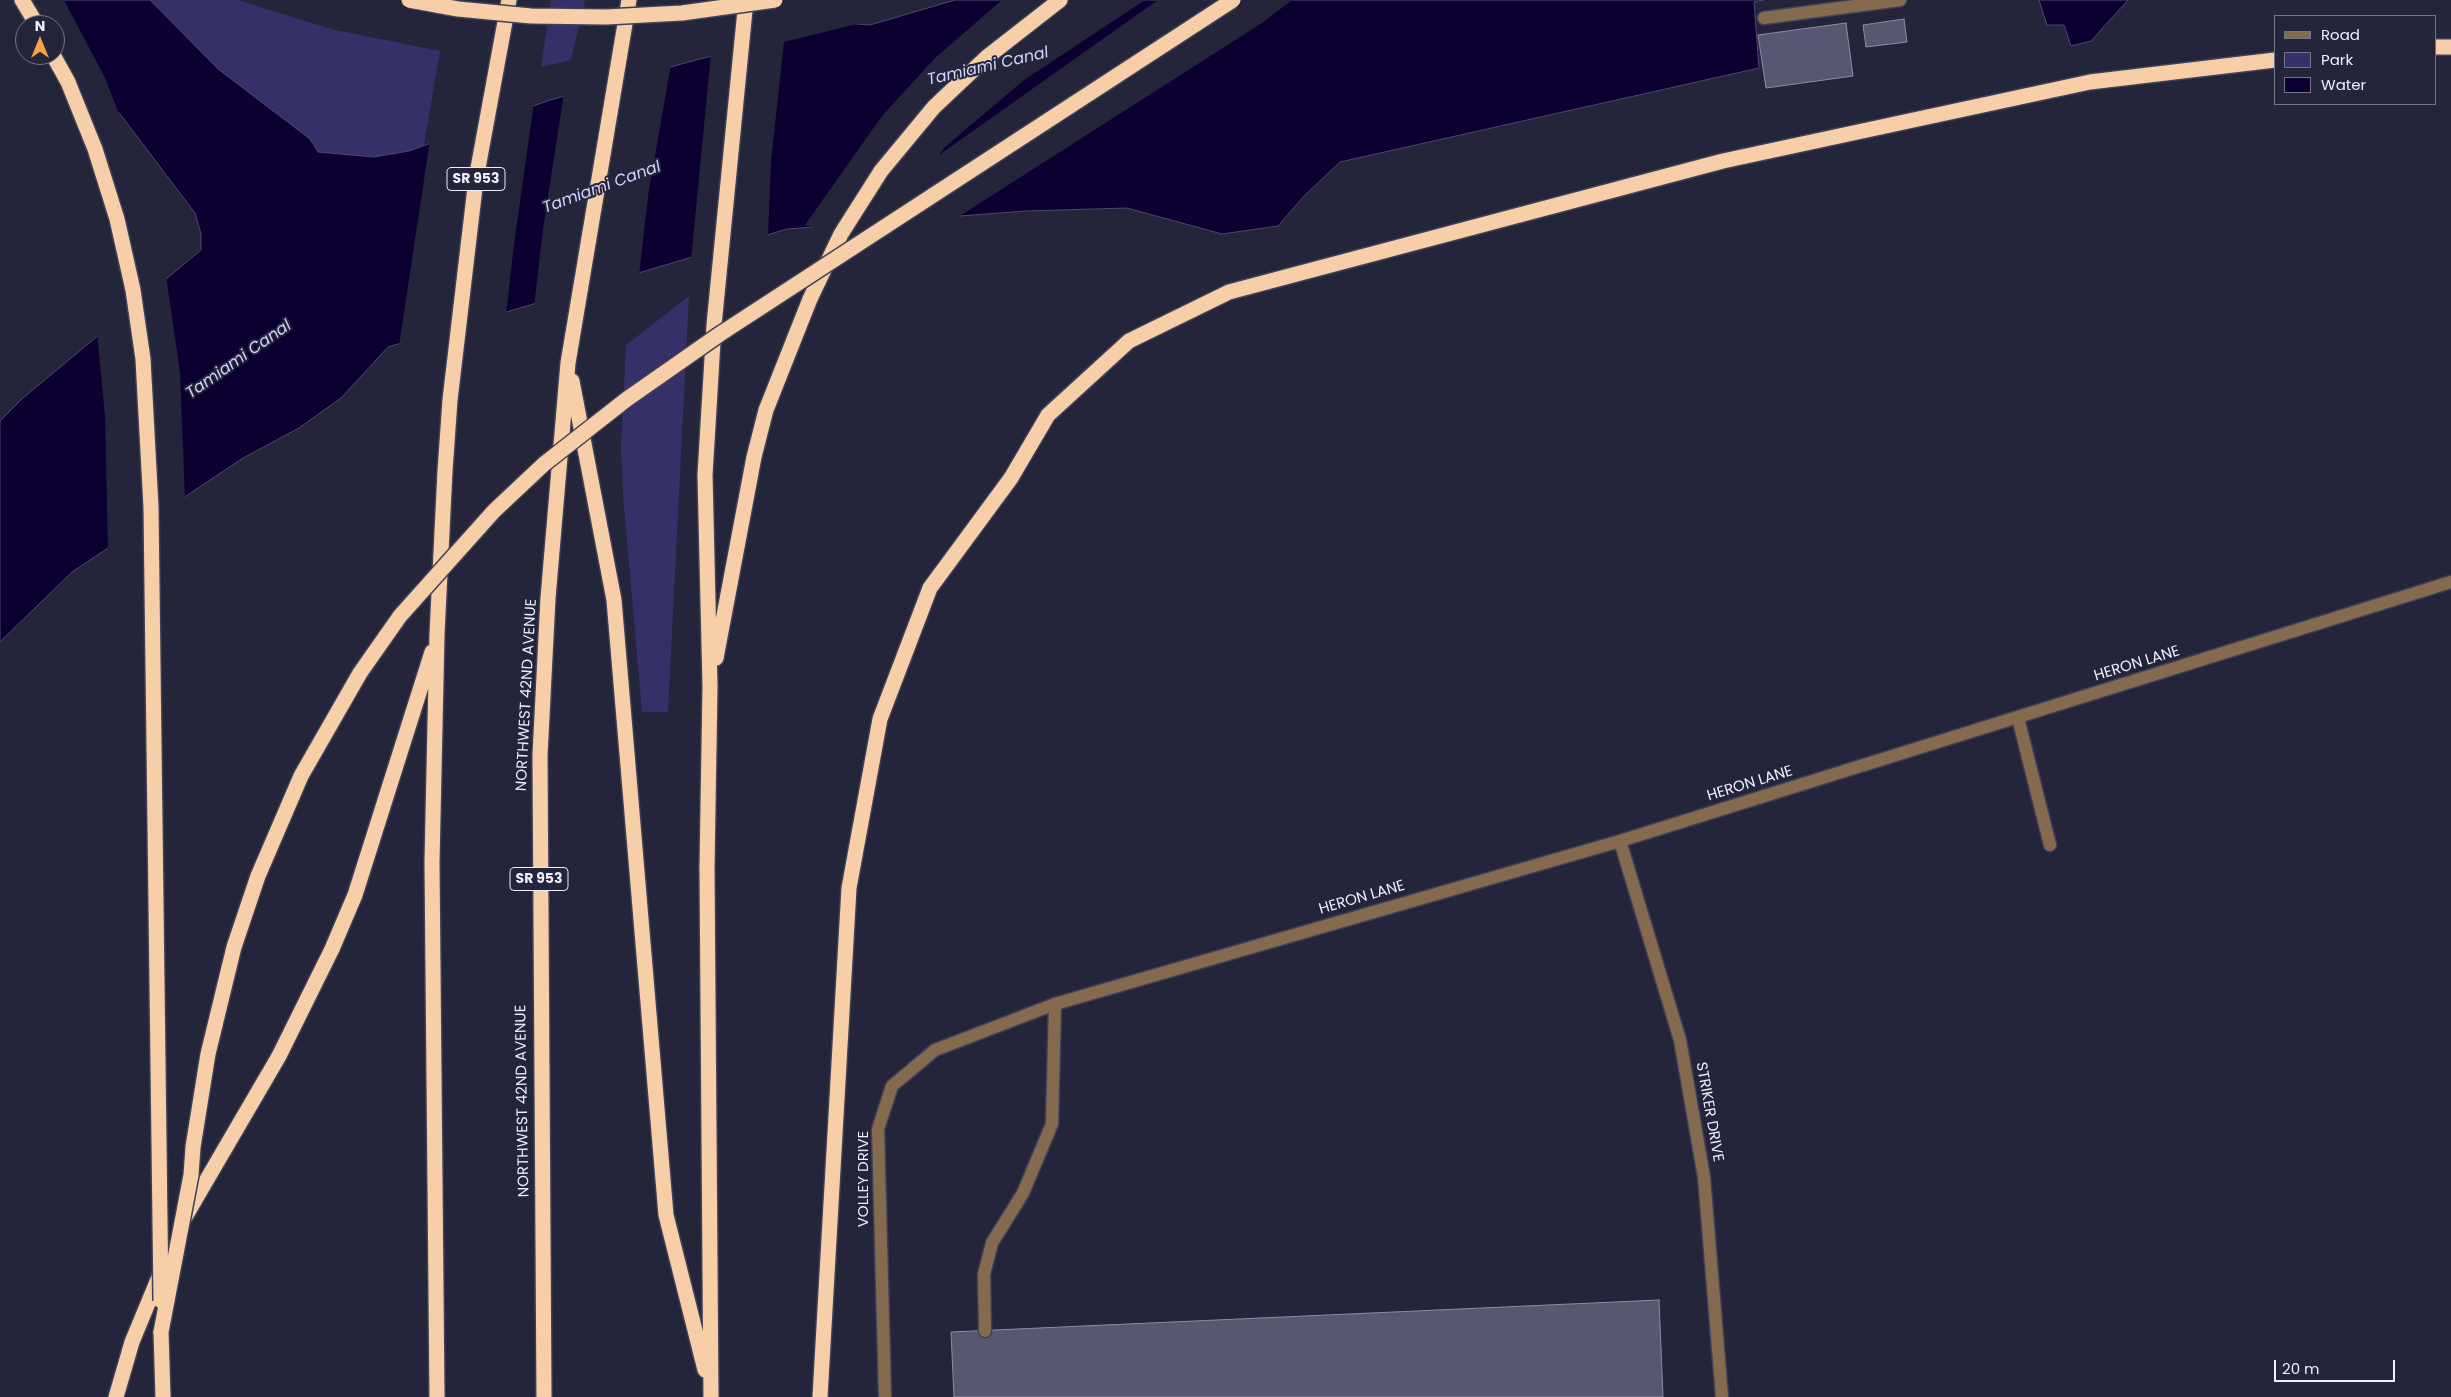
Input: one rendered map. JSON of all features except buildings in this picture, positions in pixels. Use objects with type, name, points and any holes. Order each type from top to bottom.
[{"type":"highway","points":[[22,0],[31,15]]},
{"type":"highway","points":[[409,0],[458,9],[531,16],[606,17],[682,13],[775,0]]},
{"type":"highway","name":"SR 953","points":[[437,1397],[432,862],[437,634],[450,400],[476,179],[509,0]]},
{"type":"highway","name":"NORTHWEST 42ND AVENUE","points":[[544,1397],[540,755],[548,598],[568,363],[629,0]]},
{"type":"highway","points":[[711,1395],[707,888],[710,686],[705,475],[714,325],[746,0]]},
{"type":"highway","points":[[710,686],[754,457],[766,410],[810,298],[841,234],[882,171],[934,107],[987,57],[1060,0]]},
{"type":"highway","points":[[162,1332],[191,1175],[193,1147],[208,1054],[234,946],[258,876],[301,776],[360,673],[400,616],[494,511],[544,464],[627,399],[759,309],[1233,0]]},
{"type":"highway","points":[[2436,47],[2451,48]]},
{"type":"highway","points":[[820,1397],[849,888],[880,719],[930,588],[1011,478],[1048,415],[1129,341],[1229,292],[1723,161],[2090,82],[2274,60]]},
{"type":"highway","points":[[58,65],[82,115],[107,184],[126,252],[143,359],[151,507],[163,1397]]},
{"type":"highway","points":[[568,363],[614,600],[666,1215],[711,1395]]},
{"type":"highway","points":[[116,1397],[132,1342],[180,1225],[279,1056],[332,948],[355,895],[437,634]]},
{"type":"street","points":[[1764,18],[1900,0]]},
{"type":"street","name":"HERON LANE","points":[[1055,1004],[1620,841],[2451,582]]},
{"type":"street","points":[[2018,718],[2050,846]]},
{"type":"street","name":"STRIKER DRIVE","points":[[1620,841],[1680,1040],[1704,1178],[1722,1397]]},
{"type":"street","points":[[985,1331],[984,1274],[992,1243],[1023,1193],[1052,1124],[1055,1004]]},
{"type":"street","name":"VOLLEY DRIVE","points":[[885,1397],[878,1129],[892,1086],[935,1050],[1055,1004]]},
{"type":"green space","points":[[150,0],[238,0],[331,29],[440,51],[424,145],[409,151],[374,157],[318,152],[310,139],[218,69]]},
{"type":"green space","points":[[551,0],[585,0],[571,60],[541,67]]},
{"type":"green space","points":[[689,296],[668,712],[642,712],[623,495],[621,447],[626,345]]},
{"type":"water","name":"Tamiami Canal","points":[[0,0],[150,0],[218,69],[310,139],[318,152],[374,157],[409,151],[550,100],[696,60],[845,23],[870,25],[955,0],[1764,0],[1754,2],[1759,68],[1340,162],[1304,196],[1278,226],[1222,234],[1127,208],[1026,211],[787,229],[388,347],[341,398],[299,428],[243,458],[72,572],[0,642],[0,421],[23,398],[201,250],[201,234],[195,213],[120,114],[59,65],[65,65],[65,15],[15,15]]},
{"type":"water","points":[[2039,0],[2128,0],[2091,41],[2071,46],[2064,25],[2047,25]]},
{"type":"pier","points":[[0,0],[64,0],[105,78],[121,119],[56,65],[65,65],[65,15],[15,15],[15,33],[0,21]]},
{"type":"pier","points":[[1002,0],[1145,0],[1024,80],[945,147],[939,155],[1158,0],[1292,0],[1262,23],[955,219],[820,229],[805,225],[882,116],[935,58]]},
{"type":"pier","points":[[845,21],[865,22],[784,42],[771,161],[768,237],[691,260],[711,53]]},
{"type":"pier","points":[[671,64],[648,196],[639,276],[534,307],[543,229],[564,93]]},
{"type":"pier","points":[[534,103],[506,315],[399,346],[430,140]]},
{"type":"pier","points":[[166,276],[180,372],[185,499],[108,551],[105,416],[97,333]]}]
